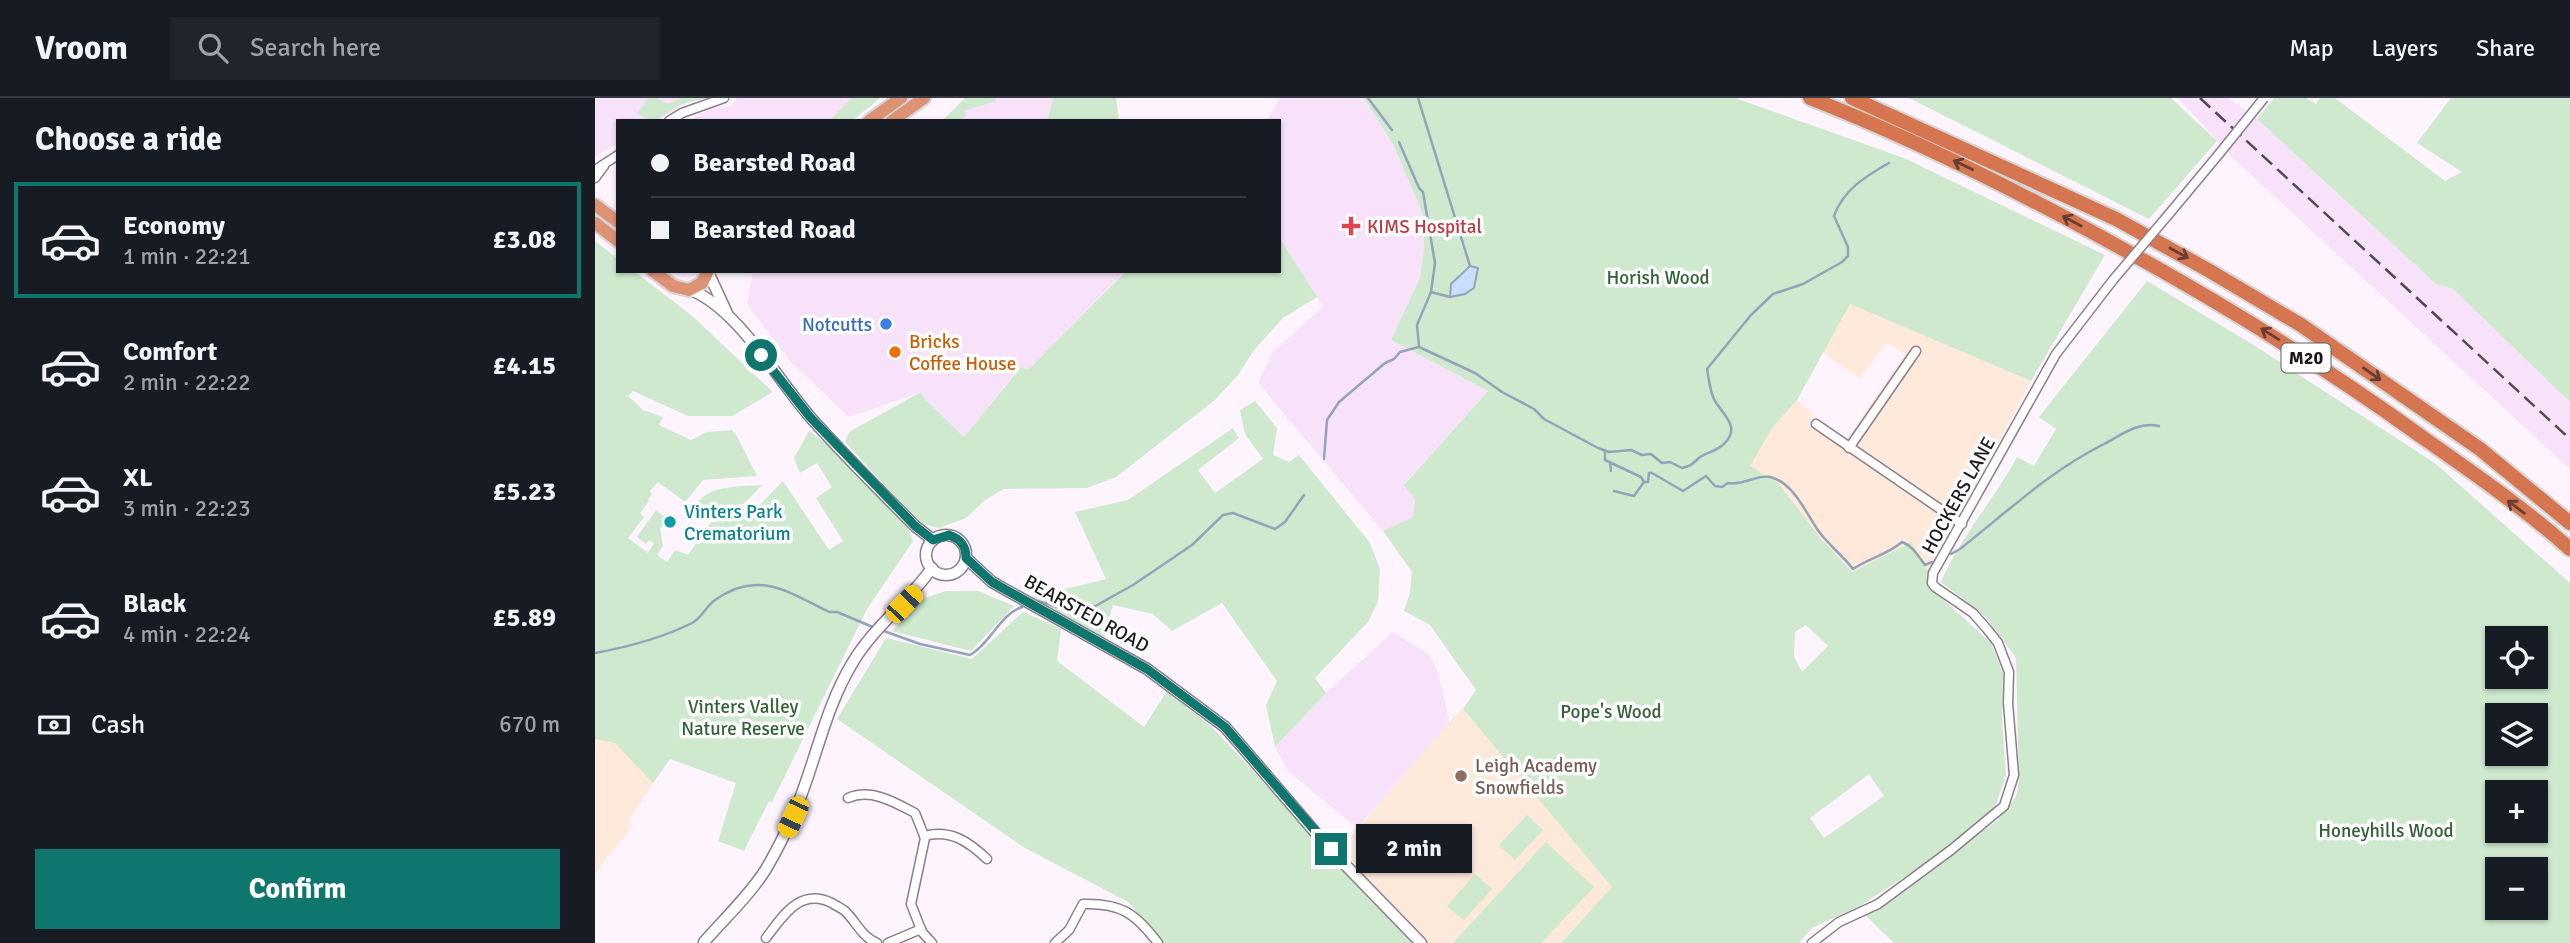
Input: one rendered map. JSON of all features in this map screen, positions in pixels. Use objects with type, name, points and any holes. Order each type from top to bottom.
[{"type":"highway","points":[[872,119],[901,98]]},
{"type":"highway","points":[[895,119],[924,98]]},
{"type":"highway","name":"M20","points":[[1810,98],[1919,145],[2024,195],[2197,290],[2385,410],[2570,548]]},
{"type":"highway","name":"M20","points":[[1852,98],[2116,219],[2232,284],[2301,325],[2480,449],[2570,523]]},
{"type":"highway","points":[[595,205],[616,221]]},
{"type":"highway","points":[[595,223],[616,239]]},
{"type":"highway","points":[[665,276],[676,287],[691,290],[702,283],[707,273]]},
{"type":"street","points":[[672,119],[724,98]]},
{"type":"street","name":"HOCKERS LANE","points":[[1812,943],[1839,922],[1878,904],[1951,850],[2004,806],[2014,775],[2008,703],[2009,672],[1998,643],[1973,613],[1932,583],[1933,573],[2056,354],[2113,280],[2264,98]]},
{"type":"street","points":[[595,170],[616,156]]},
{"type":"street","points":[[595,178],[606,164]]},
{"type":"street","points":[[708,273],[727,314]]},
{"type":"street","points":[[691,290],[706,297],[727,314],[810,417],[915,526],[933,540]]},
{"type":"street","points":[[1849,448],[1916,351]]},
{"type":"street","points":[[1816,424],[1962,524]]},
{"type":"street","points":[[944,536],[955,537],[964,546],[966,558],[955,573],[943,575],[932,568],[927,554],[933,540],[944,536]]},
{"type":"street","name":"BEARSTED ROAD","points":[[966,558],[992,582],[1147,669],[1225,727],[1331,849],[1421,943]]},
{"type":"street","points":[[696,943],[704,943],[765,870],[794,814],[834,701],[853,660],[870,638],[915,592],[932,568]]},
{"type":"street","points":[[848,798],[871,794],[915,813],[924,835],[911,904],[921,929],[932,943]]},
{"type":"street","points":[[924,835],[949,834],[963,840],[987,859]]},
{"type":"street","points":[[766,938],[787,911],[800,901],[821,898],[844,910],[858,927],[877,943]]},
{"type":"street","points":[[1055,943],[1069,930],[1083,904],[1104,903],[1119,906],[1148,930],[1158,943]]},
{"type":"street","points":[[888,943],[921,929]]},
{"type":"shaded area","points":[[595,98],[696,98],[659,119],[616,119],[616,144],[595,157]]},
{"type":"shaded area","points":[[737,98],[866,98],[840,119],[693,119],[710,109],[731,106]]},
{"type":"shaded area","points":[[965,98],[1053,98],[1048,119],[944,119]]},
{"type":"shaded area","points":[[1280,98],[1364,98],[1394,146],[1423,214],[1424,249],[1420,278],[1391,340],[1488,391],[1404,484],[1415,500],[1413,517],[1383,531],[1258,383],[1272,353],[1323,307],[1281,240],[1281,119],[1267,119]]},
{"type":"shaded area","points":[[2178,98],[2228,98],[2257,119],[2436,284],[2453,289],[2570,402],[2570,469],[2235,160]]},
{"type":"shaded area","points":[[753,273],[1123,273],[1028,370],[1020,367],[964,437],[921,392],[849,417],[790,361],[747,304]]},
{"type":"shaded area","points":[[1850,304],[2031,381],[1959,517],[1847,439],[1905,354],[1887,342],[1860,378],[1823,353]]},
{"type":"shaded area","points":[[1797,400],[1814,414],[1808,424],[1955,524],[1929,573],[1910,542],[1854,572],[1749,466],[1772,428]]},
{"type":"shaded area","points":[[1393,632],[1428,654],[1438,672],[1450,724],[1357,828],[1288,771],[1275,747],[1326,693]]},
{"type":"shaded area","name":"Leigh Academy Snowfields","points":[[1463,709],[1613,887],[1561,943],[1428,943],[1339,850]]},
{"type":"shaded area","points":[[595,739],[615,742],[669,759],[628,821],[633,826],[595,873]]},
{"type":"green space","points":[[648,98],[657,98],[668,104],[681,98],[707,98],[682,104],[657,119],[637,114]]},
{"type":"green space","points":[[852,98],[880,98],[854,119],[831,119]]},
{"type":"green space","points":[[965,98],[995,98],[996,101],[964,111],[966,116],[961,119],[944,119]]},
{"type":"green space","points":[[1053,98],[1116,98],[1119,119],[1048,119]]},
{"type":"green space","points":[[1364,98],[1735,98],[1904,158],[2105,255],[2031,381],[1850,304],[1797,400],[1772,428],[1750,466],[1778,483],[1821,539],[1853,572],[1911,542],[1929,573],[1927,585],[1991,643],[2003,673],[2002,718],[2006,775],[1996,804],[1986,818],[1933,858],[1860,906],[1812,928],[1799,943],[1561,943],[1612,887],[1463,709],[1476,690],[1430,625],[1404,611],[1410,593],[1412,572],[1383,531],[1413,517],[1415,500],[1404,485],[1488,391],[1391,340],[1420,278],[1424,249],[1423,214],[1394,146]],"holes":[[[1806,625],[1828,646],[1802,672],[1794,657],[1795,632]],[[1869,774],[1884,796],[1824,838],[1810,818]]]},
{"type":"green space","points":[[1909,98],[2171,98],[2217,141],[2149,219]]},
{"type":"green space","points":[[2274,98],[2306,98],[2316,104],[2320,98],[2335,98],[2445,181],[2462,172],[2417,143],[2451,98],[2570,98],[2570,402],[2453,289],[2436,284],[2257,119]]},
{"type":"green space","points":[[1281,240],[1317,297],[1283,318],[1215,400],[1116,477],[1087,488],[1004,489],[985,500],[966,518],[939,528],[923,524],[908,511],[845,442],[849,432],[921,392],[964,437],[1021,367],[1028,370],[1124,273],[1281,273]]},
{"type":"green space","name":"Vinters Valley Nature Reserve","points":[[595,241],[616,257],[616,273],[637,273],[691,315],[773,392],[732,416],[688,416],[633,391],[628,396],[643,410],[663,417],[659,425],[691,440],[707,432],[732,430],[757,476],[703,480],[685,502],[658,482],[650,491],[652,494],[649,501],[640,513],[644,517],[628,538],[648,553],[654,543],[649,540],[646,544],[637,537],[656,510],[667,519],[660,528],[663,546],[657,555],[667,562],[675,550],[688,555],[711,522],[747,518],[783,481],[829,550],[843,541],[816,498],[832,487],[817,463],[800,473],[794,458],[809,431],[827,444],[907,526],[913,541],[867,609],[772,802],[769,801],[744,851],[718,841],[736,783],[670,759],[653,783],[615,743],[595,739]]},
{"type":"green space","name":"Honeyhills Wood","points":[[2147,281],[2252,344],[2436,464],[2570,583],[2570,943],[1894,943],[1866,916],[1997,821],[2016,797],[2019,781],[2016,658],[1986,617],[1941,582],[2017,457],[2034,466],[2056,429],[2039,417]]},
{"type":"green space","points":[[1255,401],[1277,428],[1273,455],[1289,462],[1299,455],[1370,543],[1380,569],[1378,602],[1368,622],[1315,678],[1326,693],[1275,747],[1266,705],[1277,681],[1222,603],[1172,631],[1153,614],[1113,605],[1104,638],[1031,597],[1106,579],[1075,512],[1128,500],[1233,428],[1239,438],[1198,470],[1215,493],[1263,459],[1245,434],[1240,410]]},
{"type":"green space","points":[[762,485],[741,506],[729,511],[699,509],[696,505],[709,493],[717,490]]},
{"type":"green space","points":[[946,591],[978,591],[1014,606],[971,651],[892,631],[922,599]]},
{"type":"green space","points":[[1023,612],[1061,629],[1057,661],[1144,727],[1167,691],[1213,728],[1414,943],[1164,943],[1128,902],[1025,848],[837,719],[886,638],[972,659]]},
{"type":"green space","points":[[1527,815],[1543,830],[1515,860],[1499,845]]},
{"type":"green space","points":[[1546,842],[1594,887],[1541,943],[1453,943]]},
{"type":"green space","points":[[1475,874],[1492,889],[1464,920],[1447,906]]},
{"type":"water","points":[[1470,266],[1478,268],[1474,288],[1465,294],[1450,297],[1451,284]]},
{"type":"waterway","points":[[1368,98],[1392,130]]},
{"type":"waterway","points":[[1418,98],[1470,266]]},
{"type":"waterway","points":[[1399,142],[1423,192],[1435,263],[1431,292],[1417,325],[1419,346]]},
{"type":"waterway","points":[[1324,459],[1327,420],[1339,402],[1400,352],[1419,347],[1475,373],[1502,392],[1534,409],[1544,419],[1598,448],[1609,452],[1631,450],[1642,455],[1651,454],[1662,463],[1670,462],[1682,468],[1690,465],[1721,446],[1731,432],[1729,422],[1713,398],[1707,369],[1751,315],[1773,294],[1803,284],[1848,256],[1848,247],[1834,216],[1849,191],[1889,163]]},
{"type":"waterway","points":[[1431,292],[1450,297]]},
{"type":"waterway","points":[[1951,554],[2047,479],[2084,455],[2130,430],[2144,425],[2159,426]]},
{"type":"waterway","points":[[1605,450],[1605,460],[1641,477],[1644,482]]},
{"type":"waterway","points":[[1610,462],[1611,471]]},
{"type":"waterway","points":[[1614,491],[1634,496],[1644,482],[1648,482],[1649,473],[1683,491],[1706,476],[1715,486],[1722,487],[1728,483],[1770,477],[1787,486],[1820,533],[1853,569],[1902,542],[1912,549],[1925,565],[1932,562]]},
{"type":"waterway","points":[[1038,601],[1076,613],[1090,609],[1133,585],[1192,545],[1223,515],[1233,513],[1275,529],[1285,522],[1304,495]]},
{"type":"waterway","points":[[595,653],[645,641],[681,628],[695,621],[715,600],[745,586],[759,585],[786,591],[829,612],[837,612],[875,628]]},
{"type":"waterway","points":[[881,630],[920,644],[970,655],[1001,622],[1022,607]]},
{"type":"railway","points":[[2200,98],[2570,439]]},
{"type":"place","name":"KIMS Hospital","points":[[1351,226]]},
{"type":"place","name":"Notcutts","points":[[886,324]]},
{"type":"place","name":"Bricks Coffee House","points":[[895,352]]},
{"type":"place","name":"Vinters Park Crematorium","points":[[670,522]]},
{"type":"place","name":"Leigh Academy Snowfields","points":[[1461,776]]},
{"type":"route","points":[[761,355],[810,417],[915,526],[933,540],[949,535],[955,537],[964,546],[966,558],[992,582],[1147,669],[1225,727],[1331,849]]},
{"type":"park label","name":"Horish Wood","points":[[1658,277]]},
{"type":"park label","name":"Pope's Wood","points":[[1611,711]]}]
